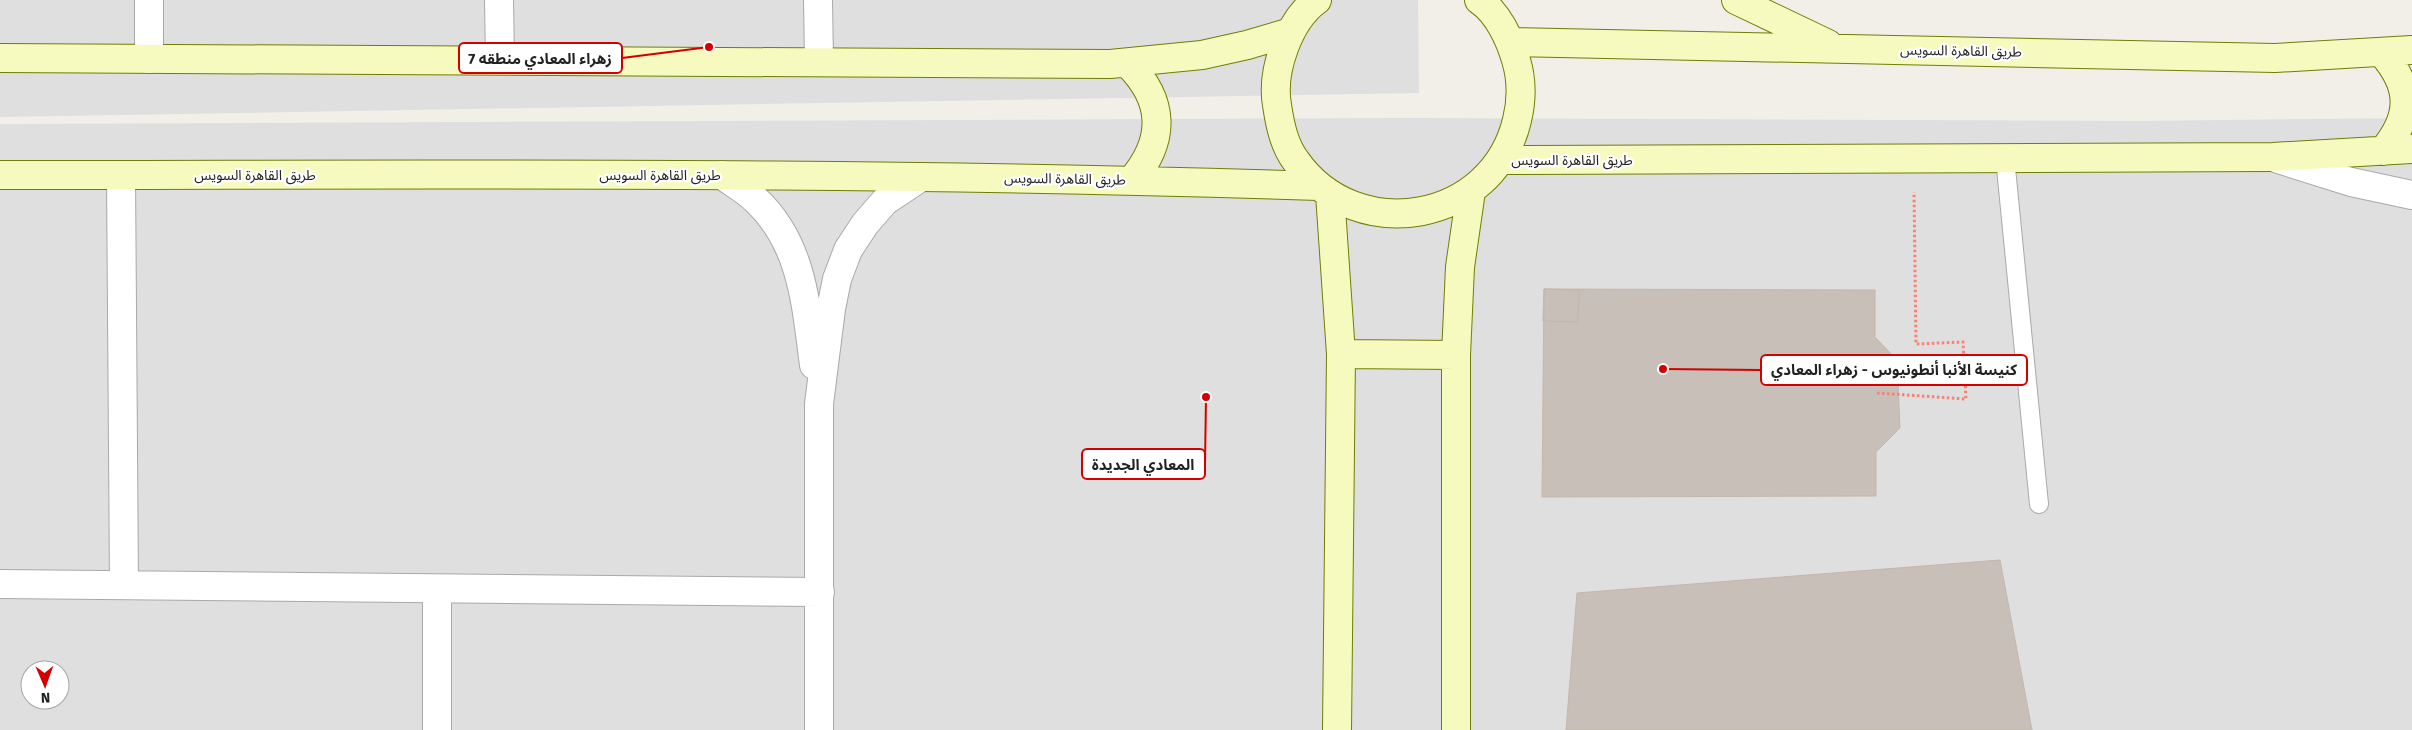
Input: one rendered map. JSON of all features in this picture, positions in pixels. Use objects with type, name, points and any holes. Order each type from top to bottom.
[{"type":"main road","points":[[1317,0],[1291,32],[1278,64],[1275,97],[1281,131],[1296,161],[1325,190],[1364,210],[1401,215],[1438,208],[1471,191],[1487,177],[1501,160],[1514,132],[1521,102],[1520,72],[1507,36],[1504,0]]},
{"type":"main road","points":[[1479,0],[1507,36]]},
{"type":"main road","points":[[1736,0],[1839,49]]},
{"type":"main road","points":[[0,58],[1127,63],[1202,55],[1247,45],[1291,32]]},
{"type":"main road","name":"طريق القاهرة السويس","points":[[1507,36],[1839,49],[2275,58],[2412,50]]},
{"type":"main road","points":[[2382,53],[2398,69],[2407,90],[2407,113],[2399,135],[2383,151]]},
{"type":"main road","points":[[1127,63],[1148,88],[1157,120],[1156,137],[1151,153],[1132,180]]},
{"type":"main road","name":"طريق القاهرة السويس","points":[[1501,160],[2273,157],[2412,149]]},
{"type":"main road","name":"طريق القاهرة السويس","points":[[0,175],[921,176],[1132,180],[1325,190]]},
{"type":"main road","points":[[1325,190],[1341,354],[1337,730]]},
{"type":"main road","points":[[1456,730],[1456,355],[1460,267],[1471,191]]},
{"type":"main road","points":[[1341,354],[1456,355]]},
{"type":"street","points":[[149,0],[149,59]]},
{"type":"street","points":[[499,0],[500,60]]},
{"type":"street","points":[[818,0],[819,62]]},
{"type":"street","name":"طريق القاهرة السويس","points":[[2273,157],[2351,182],[2412,195]]},
{"type":"street","points":[[121,175],[124,585]]},
{"type":"street","points":[[722,175],[756,199],[772,218],[796,261],[803,285],[820,404]]},
{"type":"street","points":[[819,730],[820,404],[831,309],[837,279],[848,250],[865,224],[885,201],[921,176]]},
{"type":"street","points":[[0,584],[820,592]]},
{"type":"street","points":[[437,589],[437,730]]},
{"type":"lane","points":[[2005,158],[2038,504]]},
{"type":"path","points":[[1877,393],[1966,399],[1963,342],[1916,344],[1914,158]]},
{"type":"shaded area","points":[[0,0],[1418,0],[1419,93],[0,117]]},
{"type":"shaded area","points":[[1414,118],[2136,121],[2412,118],[2412,730],[0,730],[0,124]]},
{"type":"building","points":[[1544,289],[1579,290],[1578,322],[1543,321]]},
{"type":"building","points":[[1544,289],[1875,290],[1875,337],[1897,360],[1900,428],[1876,452],[1876,496],[1542,497]]},
{"type":"building","points":[[2000,560],[2032,730],[1566,730],[1577,593]]},
{"type":"place","name":"زهراء المعادي منطقه 7","points":[[709,47]]},
{"type":"place","name":"كنيسة الأنبا أنطونيوس - زهراء المعادي","points":[[1663,369]]},
{"type":"place","name":"المعادي الجديدة","points":[[1206,397]]}]
